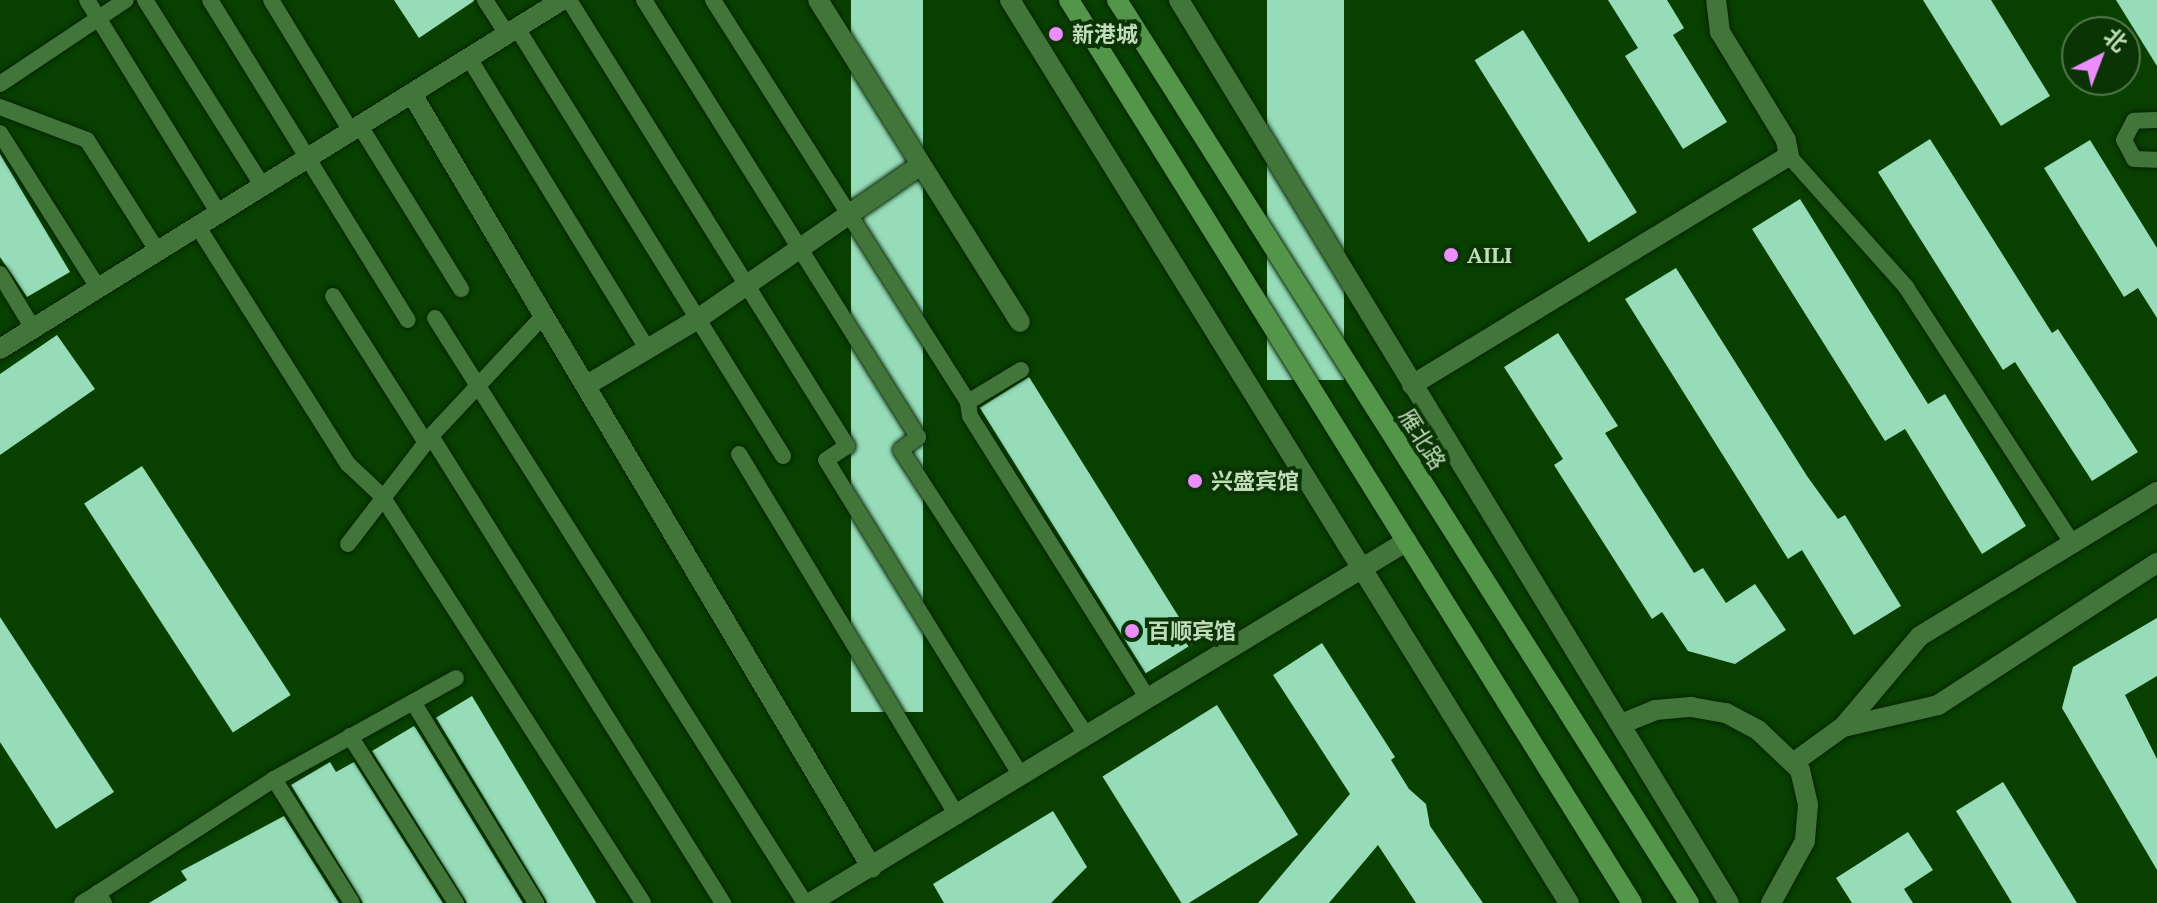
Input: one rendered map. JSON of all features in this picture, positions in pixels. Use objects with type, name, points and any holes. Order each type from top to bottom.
[{"type":"main road","points":[[1069,0],[1632,903]]},
{"type":"main road","name":"雁北路","points":[[1117,0],[1689,903]]},
{"type":"street","points":[[0,349],[562,0]]},
{"type":"street","points":[[818,0],[1020,322]]},
{"type":"street","points":[[1010,0],[1569,903]]},
{"type":"street","name":"雁北路","points":[[1179,0],[1729,903]]},
{"type":"street","points":[[1412,385],[1789,156],[1786,140],[1720,32],[1716,0]]},
{"type":"street","points":[[412,94],[872,868]]},
{"type":"street","points":[[587,385],[696,320],[799,246],[921,165]]},
{"type":"street","points":[[1793,763],[1843,727],[1920,636],[2157,492]]},
{"type":"street","points":[[808,903],[872,868],[1407,541]]},
{"type":"street","points":[[1843,727],[1938,705],[2157,563]]},
{"type":"street","points":[[1621,724],[1655,710],[1691,707],[1726,713],[1758,730],[1793,763],[1808,805],[1805,841],[1771,903]]},
{"type":"lane","points":[[87,0],[219,214]]},
{"type":"lane","points":[[0,84],[126,0]]},
{"type":"lane","points":[[145,0],[263,187]]},
{"type":"lane","points":[[210,0],[408,320]]},
{"type":"lane","points":[[271,0],[461,289]]},
{"type":"lane","points":[[485,0],[512,31],[783,456]]},
{"type":"lane","points":[[569,0],[847,446],[826,460],[1021,776]]},
{"type":"lane","points":[[644,0],[918,437],[901,450],[1087,736]]},
{"type":"lane","points":[[713,0],[968,402],[970,416],[1148,699]]},
{"type":"lane","points":[[469,58],[647,349]]},
{"type":"lane","points":[[0,107],[87,140],[158,252]]},
{"type":"lane","points":[[2157,120],[2134,121],[2124,140],[2134,159],[2157,160]]},
{"type":"lane","points":[[0,133],[99,289]]},
{"type":"lane","points":[[1789,156],[1906,287],[2073,544]]},
{"type":"lane","points":[[198,227],[348,464],[382,496],[643,903]]},
{"type":"lane","points":[[0,274],[34,330]]},
{"type":"lane","points":[[333,296],[429,439],[723,903]]},
{"type":"lane","points":[[348,544],[429,439],[545,314]]},
{"type":"lane","points":[[435,318],[808,903]]},
{"type":"lane","points":[[968,402],[1021,370]]},
{"type":"lane","points":[[739,454],[957,816]]},
{"type":"lane","points":[[82,903],[101,898],[274,779],[456,678]]},
{"type":"lane","points":[[413,702],[536,903]]},
{"type":"lane","points":[[350,736],[456,903]]},
{"type":"lane","points":[[274,779],[352,903]]},
{"type":"building","points":[[394,0],[474,0],[474,1],[419,38]]},
{"type":"building","points":[[851,0],[923,0],[923,712],[851,712]]},
{"type":"building","points":[[1267,0],[1344,0],[1344,380],[1267,380]]},
{"type":"building","points":[[1608,0],[1667,0],[1684,28],[1673,35],[1727,122],[1683,149],[1625,56],[1638,48]]},
{"type":"building","points":[[1923,0],[1991,0],[2050,96],[2001,126]]},
{"type":"building","points":[[2116,0],[2157,0],[2157,66],[2141,40],[2141,16],[2126,16]]},
{"type":"building","points":[[1523,30],[1637,212],[1589,243],[1475,60]]},
{"type":"building","points":[[1930,139],[2052,333],[2058,329],[2138,452],[2092,481],[2015,362],[2003,370],[1878,172]]},
{"type":"building","points":[[2090,140],[2157,248],[2157,318],[2138,288],[2124,297],[2044,168]]},
{"type":"building","points":[[0,154],[70,272],[27,297],[0,257]]},
{"type":"building","points":[[1800,199],[1928,404],[1945,394],[2026,526],[1982,554],[1905,429],[1885,441],[1752,229]]},
{"type":"building","points":[[1676,268],[1807,476],[1838,519],[1845,515],[1901,606],[1854,635],[1802,550],[1788,559],[1625,299]]},
{"type":"building","points":[[1558,333],[1618,426],[1605,433],[1694,573],[1703,568],[1726,603],[1755,584],[1786,630],[1735,664],[1688,651],[1662,612],[1652,619],[1554,465],[1563,459],[1504,367]]},
{"type":"building","points":[[57,335],[95,389],[0,455],[0,374]]},
{"type":"building","points":[[1029,377],[1195,642],[1146,673],[980,408]]},
{"type":"building","points":[[142,466],[291,695],[233,733],[84,504]]},
{"type":"building","points":[[0,617],[114,792],[56,829],[0,742]]},
{"type":"building","points":[[2157,618],[2157,676],[2125,695],[2157,759],[2157,870],[2062,708],[2073,667]]},
{"type":"building","points":[[1322,643],[1395,757],[1391,760],[1409,789],[1426,804],[1430,826],[1483,903],[1416,903],[1378,845],[1329,903],[1258,903],[1350,794],[1273,675]]},
{"type":"building","points":[[472,696],[596,903],[547,903],[436,718]]},
{"type":"building","points":[[1217,705],[1298,835],[1189,903],[1182,903],[1103,777]]},
{"type":"building","points":[[414,726],[523,903],[467,903],[372,751]]},
{"type":"building","points":[[330,762],[336,772],[354,762],[443,903],[363,903],[291,785]]},
{"type":"building","points":[[2003,782],[2077,903],[2012,903],[1956,811]]},
{"type":"building","points":[[1053,811],[1087,867],[1051,903],[944,903],[933,884]]},
{"type":"building","points":[[284,816],[339,903],[149,903],[187,880],[181,871]]},
{"type":"building","points":[[1908,832],[1933,870],[1904,889],[1913,903],[1852,903],[1836,878]]},
{"type":"place","name":"新港城","points":[[1056,34]]},
{"type":"place","name":"AILI","points":[[1451,255]]},
{"type":"place","name":"兴盛宾馆","points":[[1195,481]]},
{"type":"place","name":"百顺宾馆","points":[[1132,631]]}]
